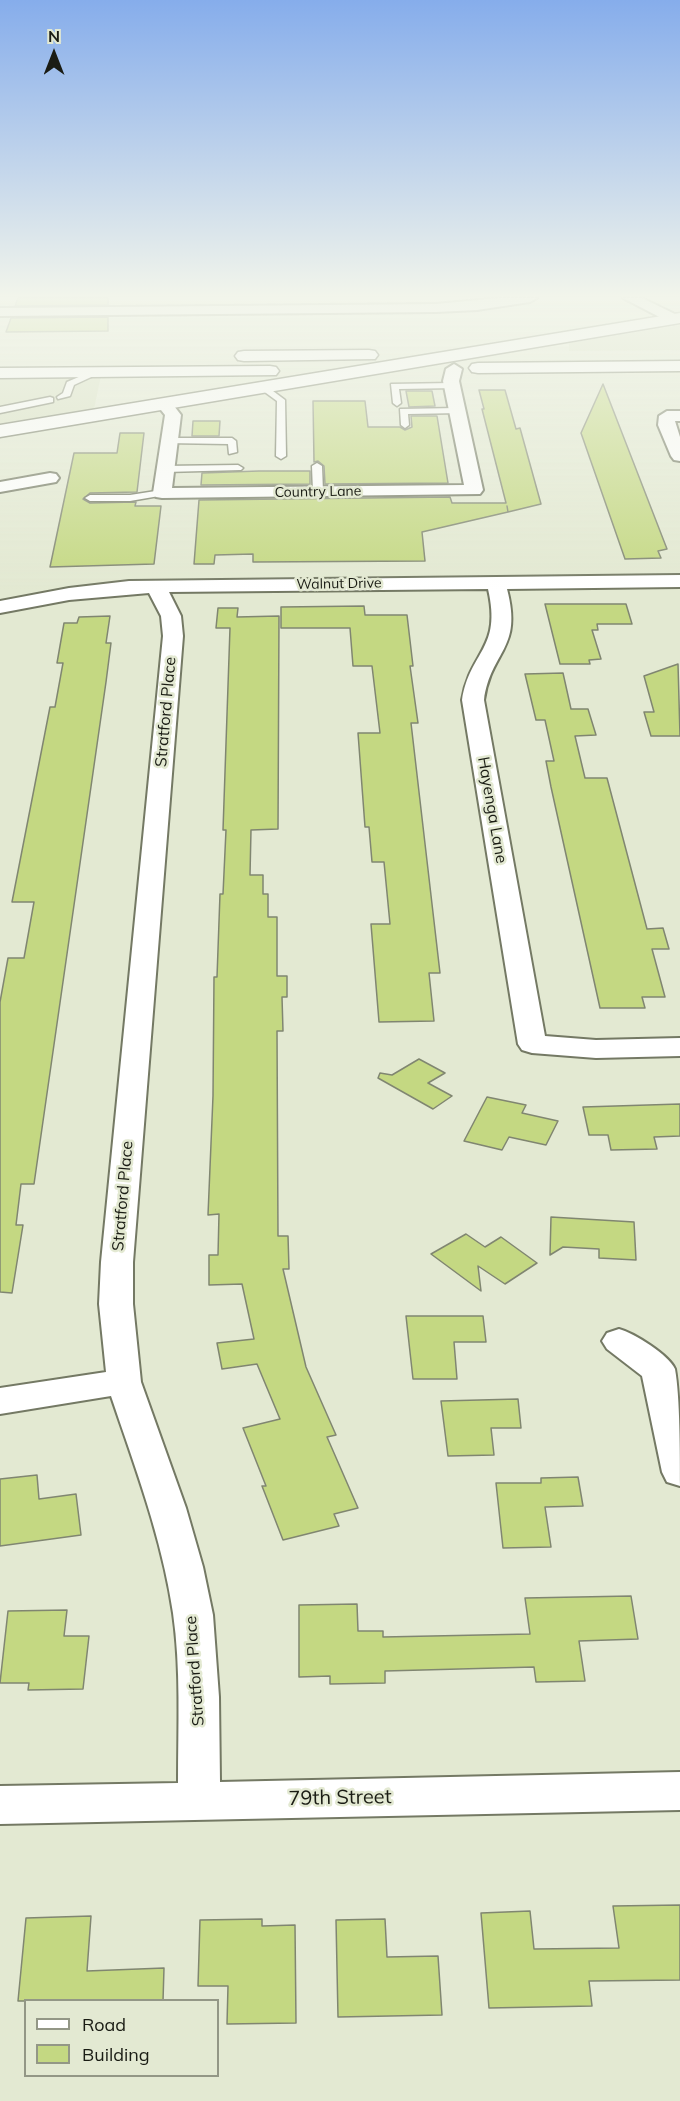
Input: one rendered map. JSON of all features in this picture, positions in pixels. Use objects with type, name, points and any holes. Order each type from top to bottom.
[{"type":"main road","points":[[0,431],[218,396]]},
{"type":"street","points":[[455,396],[457,411]]},
{"type":"street","points":[[162,493],[173,415],[165,405]]},
{"type":"street","name":"Country Lane","points":[[162,493],[474,490],[457,411]]},
{"type":"street","points":[[680,416],[667,416],[666,425],[680,456]]},
{"type":"street","points":[[0,487],[50,478]]},
{"type":"street","name":"Walnut Drive","points":[[0,607],[69,594],[156,586],[680,581]]},
{"type":"street","name":"Hayenga Lane","points":[[496,583],[503,616],[502,633],[496,648],[478,674],[473,700],[532,1044],[596,1049],[680,1047]]},
{"type":"street","name":"Stratford Place","points":[[156,586],[171,616],[173,636],[117,1262],[116,1304],[124,1382],[167,1509],[189,1596],[200,1697],[199,1801]]},
{"type":"street","points":[[619,1341],[657,1370],[680,1472]]},
{"type":"street","points":[[0,1401],[124,1382]]},
{"type":"street","name":"79th Street","points":[[0,1805],[680,1791]]},
{"type":"lane","points":[[276,396],[281,400],[281,456]]},
{"type":"lane","points":[[396,396],[397,403]]},
{"type":"lane","points":[[0,410],[50,400]]},
{"type":"lane","points":[[405,425],[403,411],[457,411]]},
{"type":"lane","points":[[169,441],[232,441],[232,452]]},
{"type":"lane","points":[[317,466],[318,492]]},
{"type":"lane","points":[[165,469],[238,468]]},
{"type":"lane","points":[[90,498],[130,498],[162,493]]},
{"type":"shaded area","points":[[0,396],[97,396],[94,409],[0,424]]},
{"type":"building","points":[[407,396],[433,396],[435,406],[409,407]]},
{"type":"building","points":[[481,396],[507,396],[516,429],[520,428],[541,504],[422,532],[425,561],[253,562],[253,554],[215,555],[214,564],[194,564],[199,500],[450,497],[452,503],[506,503],[482,409],[484,409]]},
{"type":"building","points":[[598,396],[608,396],[667,549],[658,551],[661,558],[625,559],[581,433]]},
{"type":"building","points":[[313,401],[365,401],[368,427],[400,427],[405,430],[412,427],[411,416],[437,416],[448,483],[325,484],[324,466],[318,461],[314,462]]},
{"type":"building","points":[[193,421],[220,421],[219,436],[192,436]]},
{"type":"building","points":[[120,433],[144,433],[137,492],[90,493],[83,499],[90,503],[136,502],[135,506],[161,506],[154,564],[50,567],[74,453],[117,453]]},
{"type":"building","points":[[310,471],[310,484],[201,485],[202,473]]},
{"type":"building","points":[[545,604],[626,604],[632,624],[597,624],[598,630],[592,630],[601,659],[589,660],[590,664],[560,664]]},
{"type":"building","points":[[364,606],[365,615],[407,615],[413,666],[410,666],[418,723],[411,723],[440,973],[429,973],[434,1021],[379,1022],[371,924],[390,924],[384,862],[372,862],[369,827],[365,827],[358,733],[380,733],[372,666],[353,666],[350,628],[281,628],[281,607]]},
{"type":"building","points":[[218,608],[238,608],[237,617],[279,616],[278,829],[251,830],[250,875],[263,875],[263,894],[268,894],[268,917],[277,917],[277,976],[287,976],[287,997],[282,997],[283,1031],[277,1031],[278,1236],[288,1236],[289,1269],[283,1269],[306,1367],[336,1435],[327,1437],[358,1508],[334,1514],[339,1526],[283,1540],[262,1486],[266,1486],[243,1428],[280,1419],[257,1364],[222,1369],[217,1343],[254,1339],[242,1284],[209,1285],[209,1255],[218,1255],[219,1214],[208,1215],[213,1096],[214,977],[217,977],[220,894],[223,894],[226,830],[223,830],[230,628],[216,628]]},
{"type":"building","points":[[110,616],[106,643],[111,643],[106,682],[34,1184],[21,1184],[16,1225],[23,1225],[12,1293],[0,1292],[0,1002],[8,958],[24,958],[34,902],[12,902],[50,707],[55,707],[63,663],[57,663],[64,623],[77,623],[79,617]]},
{"type":"building","points":[[678,664],[680,736],[651,736],[644,712],[654,712],[644,676]]},
{"type":"building","points":[[563,673],[571,709],[588,709],[596,735],[575,736],[585,778],[607,778],[647,929],[663,928],[669,949],[652,949],[665,997],[642,997],[645,1008],[600,1008],[546,761],[554,761],[545,720],[536,720],[525,674]]},
{"type":"building","points":[[419,1059],[445,1073],[428,1083],[452,1096],[433,1109],[378,1078],[380,1073],[392,1075]]},
{"type":"building","points":[[487,1097],[526,1105],[522,1113],[558,1121],[546,1145],[509,1137],[502,1150],[464,1141]]},
{"type":"building","points":[[680,1104],[680,1136],[654,1137],[657,1149],[611,1150],[608,1135],[589,1135],[583,1107]]},
{"type":"building","points":[[551,1217],[634,1222],[636,1260],[599,1258],[599,1249],[563,1247],[550,1255]]},
{"type":"building","points":[[466,1234],[485,1247],[501,1237],[537,1263],[505,1284],[478,1266],[481,1291],[431,1254]]},
{"type":"building","points":[[406,1316],[483,1316],[486,1342],[454,1342],[457,1379],[413,1379]]},
{"type":"building","points":[[518,1399],[521,1428],[491,1428],[494,1455],[448,1456],[441,1401]]},
{"type":"building","points":[[37,1475],[39,1499],[76,1494],[81,1535],[0,1546],[0,1479]]},
{"type":"building","points":[[578,1477],[583,1506],[545,1507],[551,1547],[503,1548],[496,1483],[541,1483],[541,1478]]},
{"type":"building","points":[[631,1596],[638,1639],[579,1641],[585,1681],[536,1682],[534,1667],[385,1671],[385,1683],[330,1684],[330,1676],[299,1677],[299,1605],[357,1604],[358,1631],[383,1631],[383,1637],[530,1634],[525,1598]]},
{"type":"building","points":[[67,1610],[64,1636],[89,1636],[83,1689],[28,1690],[29,1683],[0,1683],[8,1611]]},
{"type":"building","points":[[680,1905],[680,1980],[589,1981],[592,2006],[489,2008],[481,1913],[530,1911],[534,1949],[619,1948],[613,1906]]},
{"type":"building","points":[[91,1916],[87,1971],[164,1968],[163,1999],[24,1999],[24,2001],[18,2001],[26,1918]]},
{"type":"building","points":[[262,1919],[262,1926],[295,1925],[296,2023],[227,2024],[228,1986],[198,1986],[200,1920]]},
{"type":"building","points":[[385,1919],[387,1957],[438,1956],[442,2015],[338,2017],[336,1920]]}]
